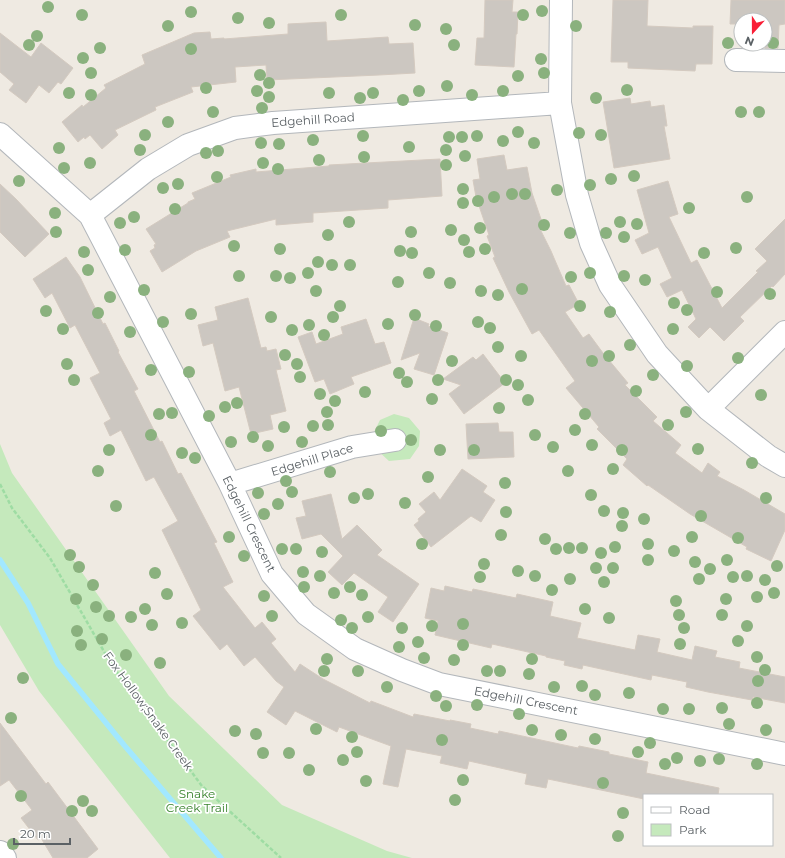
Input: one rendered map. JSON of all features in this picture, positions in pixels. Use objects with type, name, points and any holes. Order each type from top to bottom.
[{"type":"street","points":[[561,0],[560,103],[577,195],[591,243],[610,285],[657,354],[708,409],[768,456],[785,466]]},
{"type":"street","points":[[736,60],[785,61]]},
{"type":"street","name":"Edgehill Road","points":[[90,215],[148,169],[188,145],[235,128],[281,122],[560,103]]},
{"type":"street","name":"Edgehill Crescent","points":[[0,134],[90,215],[230,484],[272,574],[306,614],[354,649],[439,684],[785,754]]},
{"type":"street","points":[[708,409],[785,332]]},
{"type":"street","name":"Edgehill Place","points":[[230,484],[352,447],[395,440]]},
{"type":"street","points":[[0,852],[5,858]]},
{"type":"path","name":"Fox Hollow;Snake Creek","points":[[0,484],[12,508],[50,558],[113,667],[202,786],[281,858]]},
{"type":"green space","points":[[394,414],[409,418],[420,431],[419,446],[410,459],[389,461],[376,449],[372,436],[380,420]]},
{"type":"green space","name":"Snake Creek Trail","points":[[0,444],[12,473],[169,696],[282,805],[387,851],[412,858],[170,858],[39,691],[0,625]]},
{"type":"building","points":[[485,0],[513,0],[512,12],[518,12],[514,67],[475,65],[477,38],[484,38]]},
{"type":"building","points":[[613,0],[648,0],[647,26],[693,28],[693,26],[713,26],[712,64],[696,64],[695,71],[628,68],[628,62],[611,62]]},
{"type":"building","points":[[731,0],[785,0],[785,24],[779,25],[778,48],[773,48],[773,12],[733,12],[733,24],[730,24]]},
{"type":"building","points":[[326,22],[327,41],[388,37],[389,44],[413,43],[415,73],[267,80],[266,65],[235,67],[236,82],[191,87],[193,92],[155,107],[156,110],[115,130],[118,135],[102,149],[90,135],[85,139],[84,137],[78,142],[62,122],[82,105],[83,107],[106,88],[104,85],[145,64],[142,55],[194,33],[210,32],[211,39],[288,34],[288,24]]},
{"type":"building","points":[[0,33],[31,57],[41,43],[73,68],[61,84],[58,82],[49,93],[39,85],[26,103],[9,90],[14,84],[0,72]]},
{"type":"building","points":[[630,98],[631,104],[650,101],[651,107],[664,105],[667,126],[664,126],[670,159],[614,168],[603,102]]},
{"type":"building","points":[[504,155],[507,170],[527,167],[532,193],[543,225],[539,227],[566,286],[569,285],[579,304],[565,312],[583,338],[589,334],[628,383],[625,385],[657,417],[653,421],[681,445],[675,453],[702,473],[708,463],[720,472],[717,476],[785,514],[785,530],[771,561],[746,549],[747,547],[690,514],[648,485],[647,486],[623,465],[627,459],[597,429],[599,427],[566,388],[575,381],[539,330],[532,334],[509,292],[493,258],[495,257],[487,236],[489,235],[476,197],[473,180],[480,179],[477,159]]},
{"type":"building","points":[[440,159],[442,196],[388,200],[388,208],[313,213],[313,222],[276,225],[276,219],[227,231],[230,237],[196,251],[162,272],[150,251],[155,248],[154,245],[156,244],[146,229],[195,199],[192,193],[231,177],[230,175],[256,169],[256,172],[329,165]]},
{"type":"building","points":[[668,181],[678,214],[669,217],[691,263],[697,260],[722,308],[767,261],[755,249],[785,219],[785,274],[740,317],[744,321],[724,341],[710,327],[699,338],[688,327],[696,319],[682,290],[667,297],[660,284],[672,278],[658,247],[642,254],[635,240],[649,233],[637,190]]},
{"type":"building","points":[[0,184],[49,234],[25,257],[0,232]]},
{"type":"building","points":[[66,257],[80,277],[138,389],[134,391],[160,442],[162,441],[178,474],[181,473],[217,542],[214,543],[233,582],[223,587],[255,628],[262,622],[276,639],[271,643],[295,672],[300,664],[323,679],[370,703],[371,701],[413,717],[414,714],[471,724],[470,728],[498,734],[499,731],[578,748],[579,746],[648,762],[646,773],[719,788],[718,794],[643,794],[643,799],[548,779],[546,788],[525,784],[527,774],[469,761],[467,769],[440,763],[442,756],[406,749],[398,787],[383,784],[391,746],[339,727],[337,732],[295,711],[286,725],[267,712],[284,687],[276,681],[255,657],[244,666],[227,644],[220,650],[193,616],[201,610],[162,530],[178,521],[154,477],[146,481],[121,430],[110,436],[104,423],[111,419],[90,378],[100,373],[75,325],[70,328],[52,293],[45,298],[33,279]]},
{"type":"building","points":[[248,298],[261,348],[266,347],[267,351],[276,349],[281,369],[276,370],[286,411],[270,415],[273,429],[251,434],[239,387],[225,391],[213,343],[203,346],[198,325],[218,320],[215,307]]},
{"type":"building","points":[[414,318],[429,324],[428,326],[448,333],[434,375],[414,369],[420,353],[401,360]]},
{"type":"building","points":[[366,319],[375,344],[384,342],[391,363],[351,377],[354,384],[330,394],[324,379],[315,382],[298,337],[312,332],[316,344],[343,334],[341,327]]},
{"type":"building","points":[[483,354],[505,383],[464,414],[449,394],[461,385],[443,379],[473,357],[476,360]]},
{"type":"building","points":[[498,423],[499,432],[513,432],[514,457],[468,459],[466,424]]},
{"type":"building","points":[[462,469],[487,486],[483,492],[495,500],[481,522],[471,516],[431,547],[414,525],[426,512],[419,504],[434,492],[440,500]]},
{"type":"building","points":[[331,494],[342,539],[357,525],[382,550],[377,555],[419,584],[393,622],[378,612],[388,597],[354,573],[342,585],[328,572],[343,556],[321,534],[302,539],[296,518],[306,516],[302,501]]},
{"type":"building","points":[[445,586],[472,592],[473,589],[516,598],[517,594],[553,602],[550,616],[581,623],[577,638],[635,650],[638,635],[660,639],[657,652],[692,660],[695,646],[717,651],[715,657],[740,662],[739,668],[785,677],[785,703],[753,697],[752,700],[708,692],[686,687],[687,682],[652,675],[651,680],[583,665],[582,669],[564,665],[565,661],[546,656],[492,644],[491,648],[435,635],[438,621],[425,618],[431,588],[444,591]]},
{"type":"building","points":[[0,723],[46,784],[48,782],[98,849],[87,858],[53,858],[41,838],[38,840],[21,818],[32,810],[9,780],[0,786]]},
{"type":"waterway","points":[[0,560],[28,603],[58,664],[124,745],[221,858]]}]
